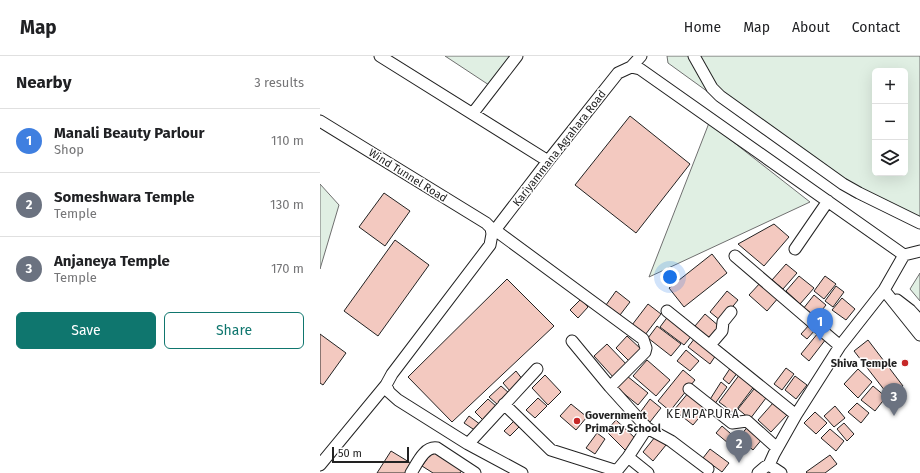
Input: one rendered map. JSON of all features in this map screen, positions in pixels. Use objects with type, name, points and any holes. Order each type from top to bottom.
[{"type":"street","points":[[380,56],[548,161]]},
{"type":"street","points":[[473,114],[517,56]]},
{"type":"street","name":"Kariyammana Agrahara Road","points":[[320,465],[386,385],[392,374],[490,245],[494,232],[548,161],[618,74],[631,67],[641,56]]},
{"type":"street","points":[[694,56],[712,88],[720,96],[843,184],[920,222]]},
{"type":"street","points":[[631,67],[640,69],[904,255]]},
{"type":"street","name":"Wind Tunnel Road","points":[[320,121],[486,223],[494,232],[642,339],[645,343],[646,352],[610,388]]},
{"type":"street","points":[[795,249],[828,201]]},
{"type":"street","points":[[758,473],[765,467],[769,466],[777,448],[796,415],[840,346],[884,290],[904,255],[920,251]]},
{"type":"street","points":[[735,256],[840,346]]},
{"type":"street","points":[[884,290],[910,310],[920,321]]},
{"type":"street","points":[[884,290],[920,335]]},
{"type":"street","points":[[667,311],[796,415]]},
{"type":"street","points":[[710,346],[722,331],[723,322],[731,312]]},
{"type":"street","points":[[572,341],[610,388],[647,428],[672,441],[708,469]]},
{"type":"street","points":[[468,444],[537,369]]},
{"type":"street","points":[[386,385],[389,392],[398,400],[468,444],[522,473]]},
{"type":"street","points":[[689,389],[732,423],[747,422],[777,448]]},
{"type":"street","points":[[504,404],[551,450],[616,472],[647,428]]},
{"type":"street","points":[[411,473],[426,452],[432,448],[437,448],[475,473]]},
{"type":"street","points":[[628,457],[648,473]]},
{"type":"street","points":[[769,466],[781,473]]},
{"type":"green space","points":[[445,56],[512,56],[489,85]]},
{"type":"green space","points":[[667,56],[920,56],[920,226],[852,196],[668,63]]},
{"type":"green space","points":[[709,123],[810,202],[649,277]]},
{"type":"green space","points":[[320,184],[339,205],[320,269]]},
{"type":"green space","points":[[920,273],[920,301],[910,289]]},
{"type":"building","points":[[630,116],[690,164],[636,233],[575,185]]},
{"type":"building","points":[[384,193],[410,211],[385,246],[359,227]]},
{"type":"building","points":[[774,224],[789,237],[764,266],[738,244]]},
{"type":"building","points":[[395,240],[429,265],[378,336],[344,311]]},
{"type":"building","points":[[712,254],[727,273],[684,307],[669,288]]},
{"type":"building","points":[[786,264],[797,273],[783,289],[772,280]]},
{"type":"building","points":[[799,276],[814,288],[800,304],[786,291]]},
{"type":"building","points":[[825,276],[836,284],[824,299],[814,291]]},
{"type":"building","points":[[507,279],[554,326],[452,422],[408,377]]},
{"type":"building","points":[[761,282],[779,297],[767,311],[749,295]]},
{"type":"building","points":[[836,286],[844,292],[833,307],[825,301]]},
{"type":"building","points":[[616,291],[630,302],[620,315],[606,305]]},
{"type":"building","points":[[727,291],[738,300],[721,321],[710,312]]},
{"type":"building","points":[[814,295],[826,305],[815,319],[803,309]]},
{"type":"building","points":[[842,298],[855,309],[846,320],[832,310]]},
{"type":"building","points":[[581,299],[588,307],[578,318],[570,310]]},
{"type":"building","points":[[648,304],[661,314],[645,335],[632,325]]},
{"type":"building","points":[[705,314],[720,327],[710,339],[695,326]]},
{"type":"building","points":[[669,315],[693,334],[684,345],[660,327]]},
{"type":"building","points":[[810,324],[816,329],[807,339],[801,334]]},
{"type":"building","points":[[657,326],[681,344],[671,356],[648,338]]},
{"type":"building","points":[[818,333],[826,339],[809,361],[801,354]]},
{"type":"building","points":[[320,334],[346,353],[323,385],[320,383]]},
{"type":"building","points":[[627,336],[642,350],[630,362],[616,348]]},
{"type":"building","points":[[695,338],[716,355],[710,364],[688,347]]},
{"type":"building","points":[[868,340],[903,386],[889,396],[854,351]]},
{"type":"building","points":[[607,344],[628,366],[614,378],[594,356]]},
{"type":"building","points":[[686,350],[699,361],[690,371],[677,361]]},
{"type":"building","points":[[647,360],[670,380],[656,396],[633,376]]},
{"type":"building","points":[[731,367],[738,372],[729,384],[723,379]]},
{"type":"building","points":[[786,368],[794,374],[782,390],[774,384]]},
{"type":"building","points":[[858,369],[872,382],[858,398],[844,384]]},
{"type":"building","points":[[683,370],[695,380],[670,411],[658,401]]},
{"type":"building","points":[[516,371],[523,380],[510,391],[503,383]]},
{"type":"building","points":[[740,374],[755,385],[734,413],[719,402]]},
{"type":"building","points":[[545,375],[561,392],[548,405],[532,388]]},
{"type":"building","points":[[627,376],[648,393],[638,405],[617,388]]},
{"type":"building","points":[[795,376],[807,385],[796,399],[785,390]]},
{"type":"building","points":[[721,382],[727,387],[714,405],[709,401]]},
{"type":"building","points":[[501,386],[509,393],[498,405],[489,397]]},
{"type":"building","points":[[873,386],[886,397],[875,411],[861,400]]},
{"type":"building","points":[[754,389],[766,398],[750,419],[738,409]]},
{"type":"building","points":[[689,392],[708,407],[693,425],[674,410]]},
{"type":"building","points":[[538,398],[547,406],[535,418],[526,410]]},
{"type":"building","points":[[488,399],[497,407],[484,421],[475,412]]},
{"type":"building","points":[[650,399],[661,408],[650,422],[639,414]]},
{"type":"building","points":[[773,403],[787,415],[771,432],[758,420]]},
{"type":"building","points":[[857,403],[869,413],[861,423],[848,412]]},
{"type":"building","points":[[571,404],[587,417],[576,430],[560,416]]},
{"type":"building","points":[[835,406],[845,418],[834,427],[824,416]]},
{"type":"building","points":[[815,412],[827,423],[816,434],[804,423]]},
{"type":"building","points":[[469,416],[481,425],[476,431],[464,423]]},
{"type":"building","points":[[516,419],[522,424],[510,436],[504,431]]},
{"type":"building","points":[[616,420],[636,439],[625,450],[606,431]]},
{"type":"building","points":[[844,423],[854,434],[847,441],[837,429]]},
{"type":"building","points":[[722,426],[739,441],[734,448],[716,433]]},
{"type":"building","points":[[748,426],[763,438],[753,450],[739,438]]},
{"type":"building","points":[[830,429],[844,441],[836,451],[821,438]]},
{"type":"building","points":[[597,433],[605,439],[595,454],[586,448]]},
{"type":"building","points":[[655,437],[666,445],[653,461],[643,452]]},
{"type":"building","points":[[710,449],[729,463],[722,472],[703,458]]},
{"type":"building","points":[[391,451],[414,465],[408,473],[377,473]]},
{"type":"building","points":[[433,451],[462,470],[460,473],[433,473],[422,466]]},
{"type":"building","points":[[830,455],[837,464],[825,473],[806,472]]},
{"type":"place","name":"Manali Beauty Parlour","points":[[820,341]]},
{"type":"place","name":"Shiva Temple","points":[[905,363]]},
{"type":"place","name":"Anjaneya Temple","points":[[894,416]]},
{"type":"place","name":"Government Primary School","points":[[577,421]]},
{"type":"place","name":"Someshwara Temple","points":[[739,463]]},
{"type":"district","name":"KEMPAPURA","points":[[703,414]]}]
